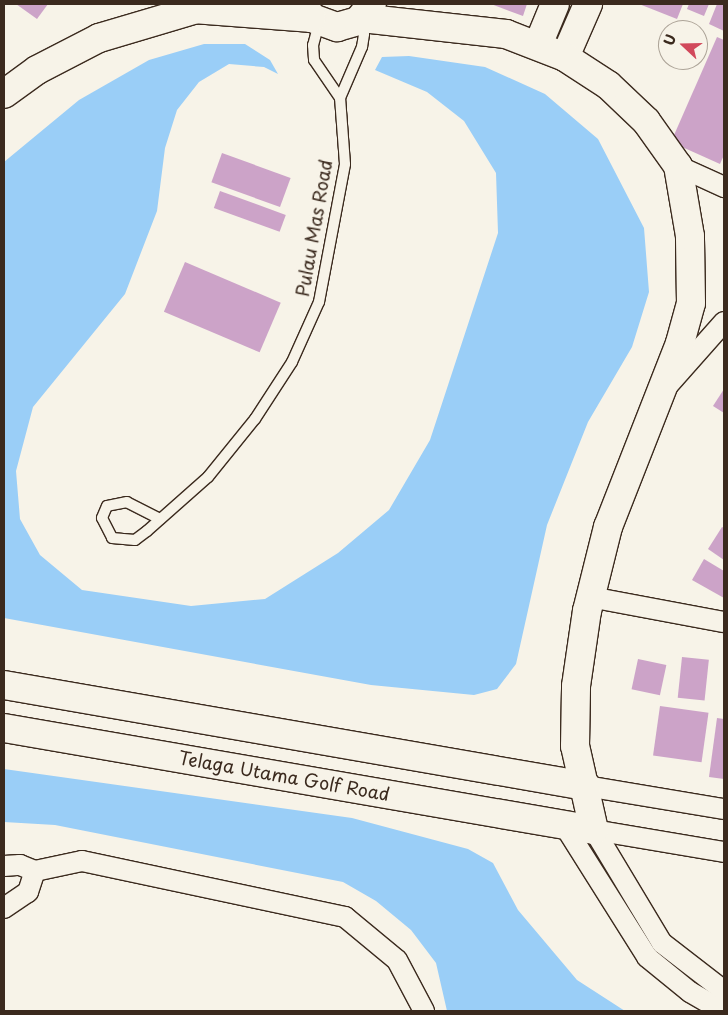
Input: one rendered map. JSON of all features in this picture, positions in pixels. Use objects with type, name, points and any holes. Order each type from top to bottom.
[{"type":"main road","points":[[428,4],[466,27]]},
{"type":"main road","points":[[538,45],[555,4]]},
{"type":"main road","points":[[565,57],[588,4]]},
{"type":"main road","points":[[4,94],[37,70],[98,38],[204,6],[311,15],[337,27],[364,14],[466,27],[538,45],[565,57],[608,85],[646,121],[678,166],[690,236],[692,295],[662,393],[608,527],[590,597],[576,686],[575,746],[586,786],[594,830]]},
{"type":"main road","points":[[4,685],[586,786]]},
{"type":"main road","name":"Telaga Utama Golf Road","points":[[4,728],[594,830]]},
{"type":"main road","points":[[564,825],[557,782],[575,746]]},
{"type":"street","points":[[678,166],[724,187]]},
{"type":"street","points":[[662,393],[724,322]]},
{"type":"street","points":[[590,597],[724,622]]},
{"type":"street","points":[[586,786],[724,809]]},
{"type":"street","points":[[564,825],[647,957],[690,992],[723,1011]]},
{"type":"street","points":[[594,830],[724,852]]},
{"type":"street","points":[[594,830],[662,943],[724,991]]},
{"type":"street","points":[[4,866],[20,864],[35,870],[82,861],[345,917],[397,960],[424,1011]]},
{"type":"street","points":[[4,908],[28,892],[35,870]]},
{"type":"lane","name":"Pulau Mas Road","points":[[160,519],[127,502],[107,506],[102,518],[112,538],[124,542],[135,540],[160,519],[208,478],[255,419],[292,362],[319,302],[345,164],[340,98],[362,47],[364,14]]},
{"type":"lane","points":[[311,15],[314,60],[340,98]]},
{"type":"water","points":[[204,44],[245,44],[270,60],[278,74],[264,67],[229,64],[199,82],[177,110],[165,148],[157,211],[125,294],[33,407],[16,471],[20,519],[40,555],[82,590],[191,606],[265,599],[338,553],[389,510],[430,440],[498,233],[496,173],[464,121],[427,92],[375,70],[382,57],[409,56],[485,67],[545,94],[598,139],[644,228],[649,292],[632,347],[588,422],[547,525],[516,664],[497,689],[474,695],[371,685],[4,618],[4,162],[79,100],[149,60]]},
{"type":"water","points":[[4,769],[352,818],[468,849],[493,863],[518,910],[577,980],[625,1011],[447,1011],[436,963],[411,930],[376,901],[343,882],[55,825],[4,822]]},
{"type":"building","points":[[16,4],[48,4],[37,19]]},
{"type":"building","points":[[491,4],[527,4],[523,16]]},
{"type":"building","points":[[639,4],[683,4],[677,19]]},
{"type":"building","points":[[689,4],[709,4],[704,16],[687,9]]},
{"type":"building","points":[[717,4],[724,4],[724,31],[709,24]]},
{"type":"building","points":[[717,37],[724,40],[724,155],[720,164],[671,142],[703,70],[708,70],[708,58]]},
{"type":"building","points":[[222,153],[291,178],[280,207],[211,182]]},
{"type":"building","points":[[220,191],[286,215],[280,232],[214,208]]},
{"type":"building","points":[[185,262],[281,303],[260,352],[164,312]]},
{"type":"building","points":[[724,389],[724,413],[713,406]]},
{"type":"building","points":[[722,527],[724,528],[724,560],[708,549]]},
{"type":"building","points":[[704,559],[724,571],[724,598],[692,580]]},
{"type":"building","points":[[682,657],[709,660],[705,701],[678,698]]},
{"type":"building","points":[[638,659],[666,665],[660,695],[632,689]]},
{"type":"building","points":[[660,706],[709,713],[702,762],[653,756]]},
{"type":"building","points":[[717,718],[724,719],[724,779],[709,777]]}]
